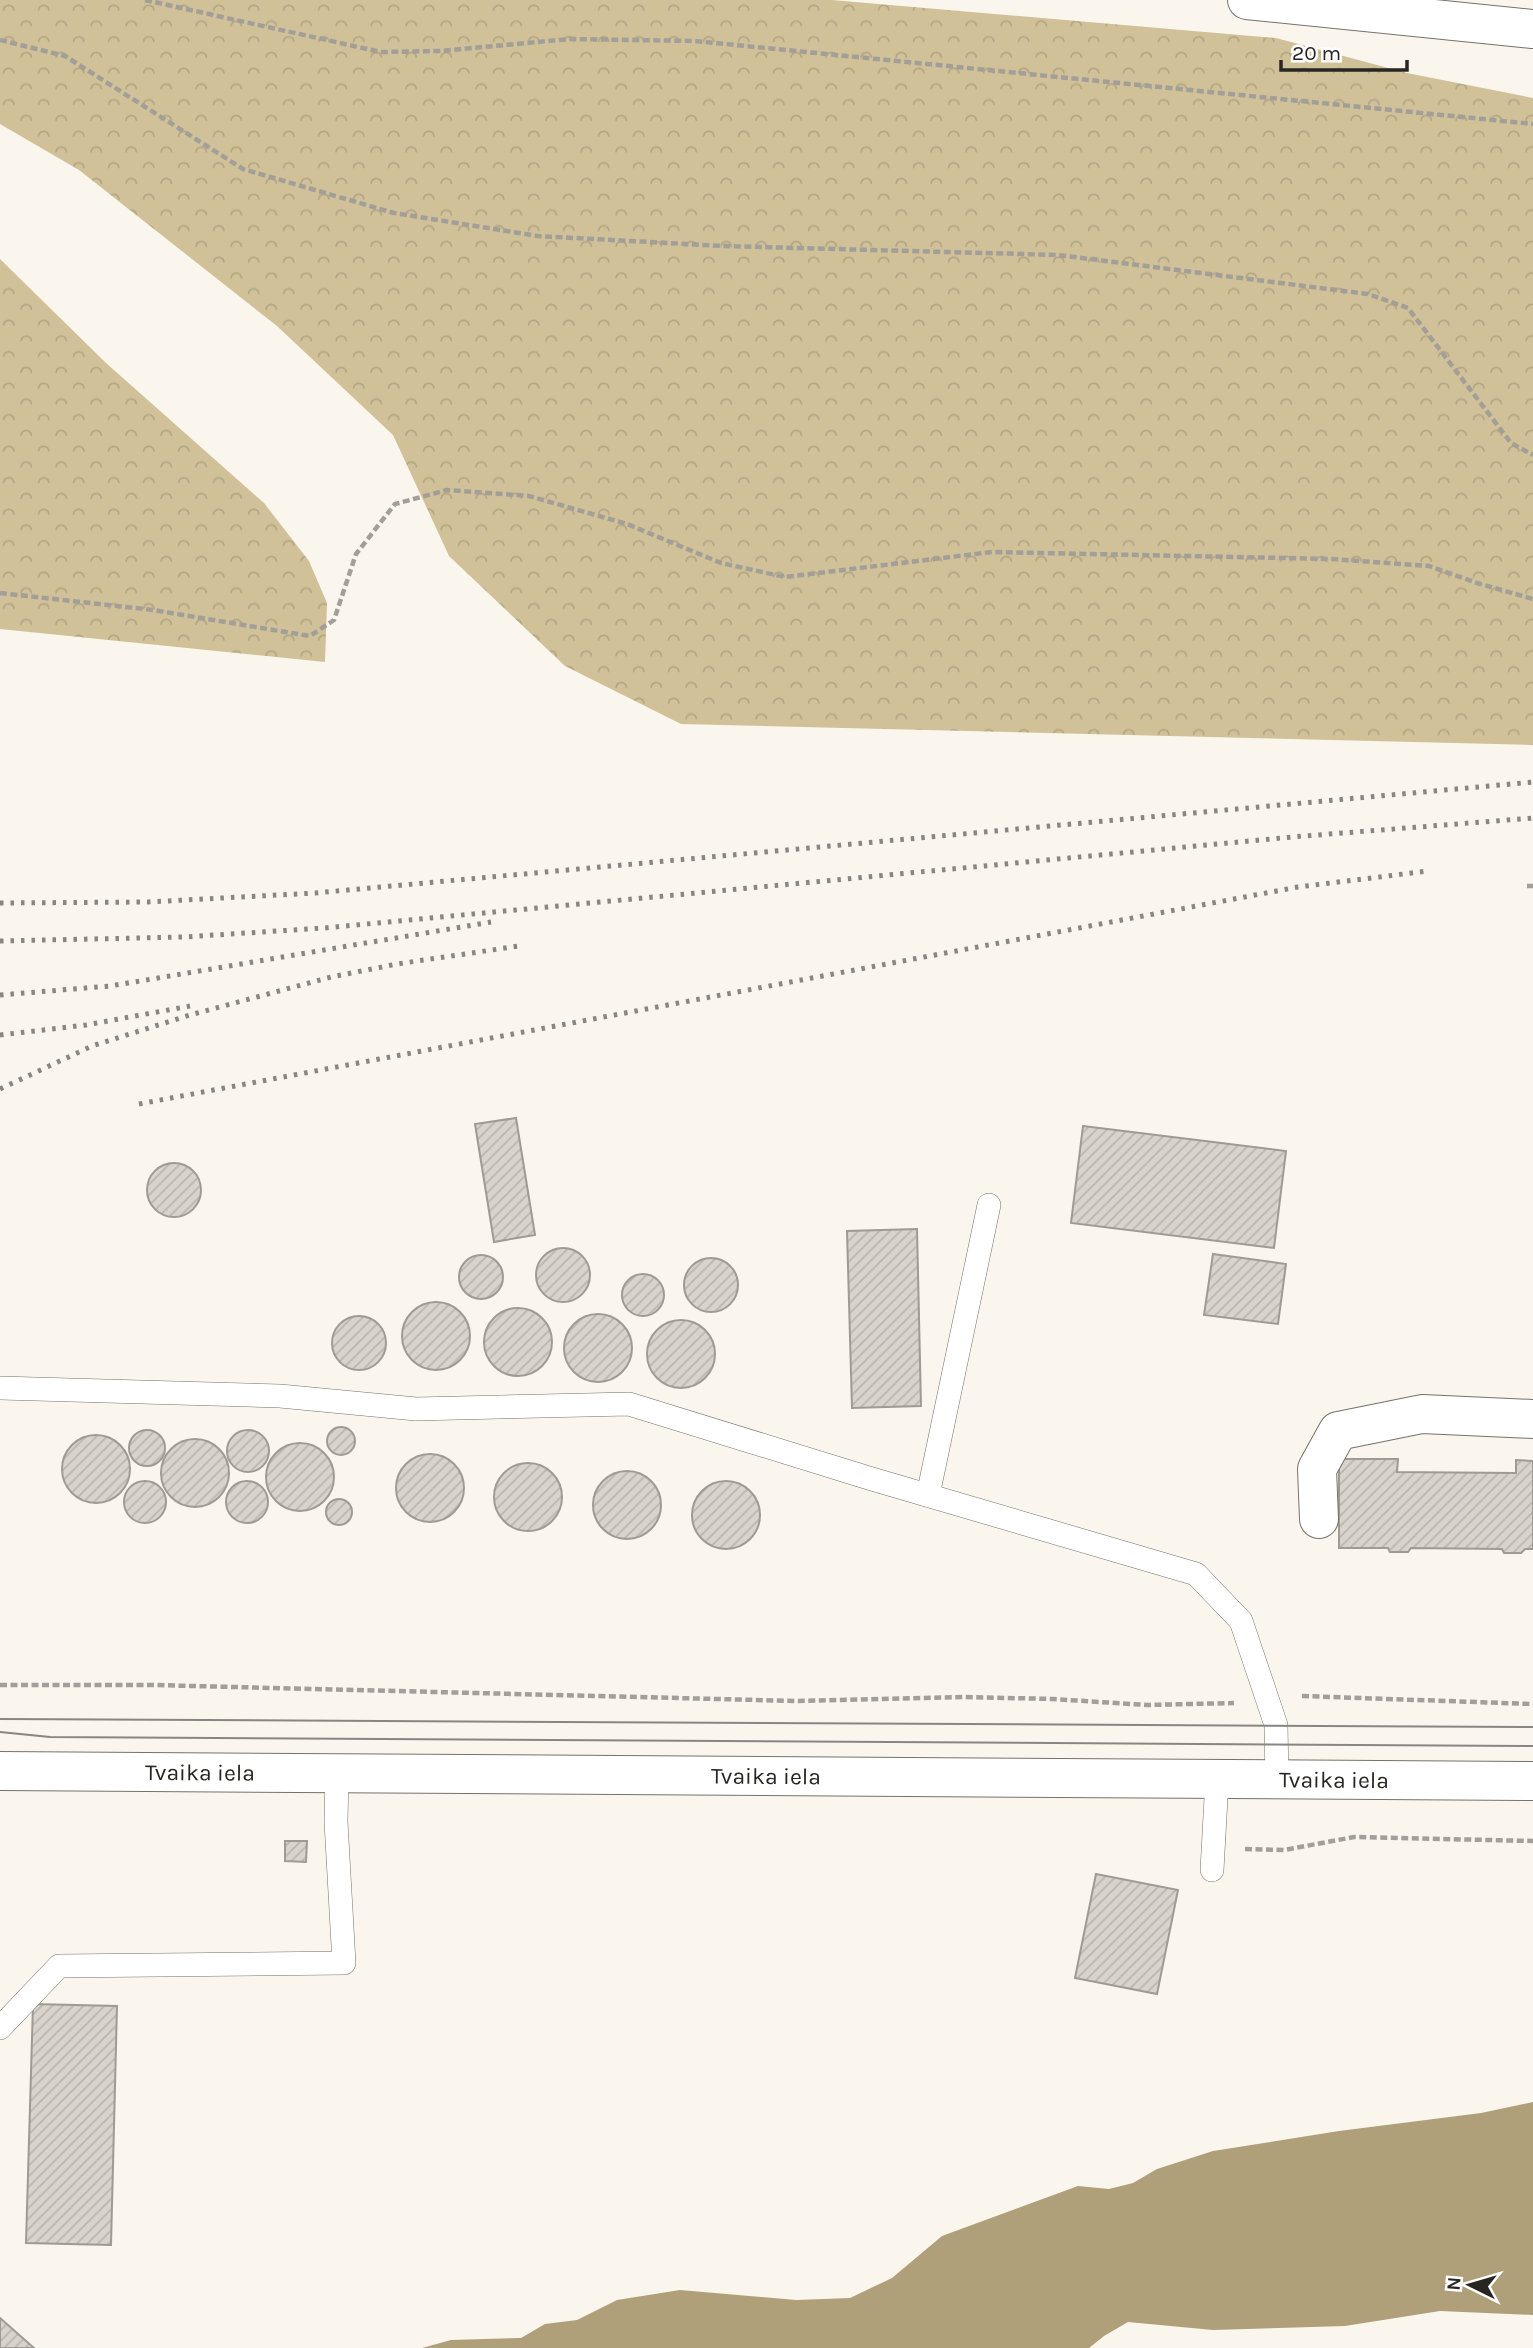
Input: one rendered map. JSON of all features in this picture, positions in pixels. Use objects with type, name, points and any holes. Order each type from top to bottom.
[{"type":"street","points":[[1247,0],[1533,29]]},
{"type":"street","points":[[1319,1519],[1317,1469],[1338,1431],[1422,1414],[1533,1419]]},
{"type":"street","name":"Tvaika iela","points":[[0,1771],[1533,1781]]},
{"type":"lane","points":[[928,1495],[989,1205]]},
{"type":"lane","points":[[0,1388],[280,1396],[416,1409],[629,1404],[1196,1574],[1241,1621],[1276,1725],[1277,1780]]},
{"type":"lane","points":[[0,2028],[59,1965],[344,1964],[336,1822],[337,1773]]},
{"type":"lane","points":[[1213,1859],[1217,1780]]},
{"type":"path","points":[[145,0],[381,52],[440,51],[570,39],[695,41],[1533,124]]},
{"type":"path","points":[[0,40],[65,56],[243,169],[394,213],[538,236],[723,246],[1058,254],[1368,294],[1408,308],[1511,443],[1533,455]]},
{"type":"path","points":[[0,593],[153,610],[310,636],[334,621],[356,554],[395,504],[447,490],[529,496],[627,524],[721,564],[785,578],[992,552],[1333,559],[1429,566],[1533,599]]},
{"type":"path","points":[[0,1685],[153,1685],[798,1701],[965,1697],[1147,1705],[1303,1696],[1533,1704]]},
{"type":"path","points":[[1213,1859],[1354,1837],[1533,1841]]},
{"type":"green space","points":[[0,0],[832,0],[1276,38],[1407,73],[1533,98],[1533,745],[681,724],[565,666],[449,556],[393,435],[277,326],[79,170],[0,124]]},
{"type":"green space","points":[[0,259],[106,363],[264,503],[309,561],[327,603],[325,662],[0,629]]},
{"type":"shaded area","points":[[1533,2102],[1533,2315],[1440,2311],[1345,2326],[1213,2330],[1128,2322],[1089,2348],[422,2348],[451,2340],[521,2338],[545,2324],[577,2320],[617,2300],[680,2290],[796,2300],[850,2298],[892,2278],[942,2236],[1078,2186],[1109,2189],[1133,2183],[1157,2169],[1213,2151],[1339,2131],[1481,2113]]},
{"type":"building","points":[[516,1118],[535,1235],[494,1242],[475,1124]]},
{"type":"building","points":[[1083,1126],[1286,1151],[1274,1248],[1071,1223]]},
{"type":"building","points":[[179,1163],[189,1167],[197,1175],[201,1190],[197,1205],[189,1213],[169,1217],[159,1213],[151,1205],[147,1185],[151,1175],[159,1167]]},
{"type":"building","points":[[917,1229],[921,1406],[852,1408],[847,1231]]},
{"type":"building","points":[[563,1248],[582,1256],[590,1275],[582,1294],[563,1302],[544,1294],[536,1275],[544,1256]]},
{"type":"building","points":[[1213,1254],[1286,1264],[1278,1324],[1204,1315]]},
{"type":"building","points":[[481,1255],[496,1262],[503,1277],[496,1292],[481,1299],[466,1292],[459,1277],[466,1262]]},
{"type":"building","points":[[711,1258],[730,1266],[738,1285],[730,1304],[711,1312],[692,1304],[684,1285],[692,1266]]},
{"type":"building","points":[[643,1274],[658,1280],[664,1295],[658,1310],[643,1316],[628,1310],[622,1295],[628,1280]]},
{"type":"building","points":[[443,1302],[464,1317],[470,1329],[468,1349],[460,1360],[443,1370],[429,1370],[412,1360],[404,1349],[402,1329],[412,1312],[423,1304]]},
{"type":"building","points":[[511,1308],[525,1308],[537,1313],[547,1323],[552,1342],[547,1361],[537,1371],[525,1376],[511,1376],[499,1371],[489,1361],[484,1349],[484,1335],[489,1323],[499,1313]]},
{"type":"building","points":[[605,1314],[626,1329],[632,1341],[630,1361],[622,1372],[605,1382],[591,1382],[574,1372],[566,1361],[564,1341],[574,1324],[585,1316]]},
{"type":"building","points":[[359,1316],[378,1324],[386,1343],[378,1362],[359,1370],[340,1362],[332,1343],[340,1324]]},
{"type":"building","points":[[688,1320],[709,1335],[715,1347],[713,1367],[705,1378],[688,1388],[674,1388],[657,1378],[649,1367],[647,1347],[657,1330],[668,1322]]},
{"type":"building","points":[[341,1427],[351,1431],[355,1441],[351,1451],[341,1455],[331,1451],[327,1441],[331,1431]]},
{"type":"building","points":[[147,1430],[160,1435],[165,1448],[160,1461],[147,1466],[134,1461],[129,1448],[134,1435]]},
{"type":"building","points":[[248,1430],[263,1436],[269,1451],[263,1466],[248,1472],[233,1466],[227,1451],[233,1436]]},
{"type":"building","points":[[96,1435],[109,1438],[120,1445],[127,1456],[130,1469],[127,1482],[120,1493],[109,1500],[96,1503],[83,1500],[72,1493],[65,1482],[62,1469],[65,1456],[72,1445],[83,1438]]},
{"type":"building","points":[[188,1439],[202,1439],[214,1444],[224,1454],[229,1473],[224,1492],[214,1502],[202,1507],[188,1507],[176,1502],[166,1492],[161,1480],[161,1466],[166,1454],[176,1444]]},
{"type":"building","points":[[300,1443],[313,1446],[324,1453],[331,1464],[334,1477],[331,1490],[324,1501],[313,1508],[300,1511],[287,1508],[276,1501],[269,1490],[266,1477],[269,1464],[276,1453],[287,1446]]},
{"type":"building","points":[[430,1454],[443,1456],[454,1464],[462,1475],[462,1501],[454,1512],[443,1520],[430,1522],[417,1520],[406,1512],[398,1501],[396,1488],[398,1475],[406,1464],[417,1456]]},
{"type":"building","points":[[1339,1459],[1398,1459],[1397,1472],[1516,1473],[1516,1460],[1533,1461],[1533,1549],[1525,1549],[1521,1553],[1504,1553],[1502,1549],[1411,1548],[1408,1552],[1390,1552],[1388,1548],[1339,1548]]},
{"type":"building","points":[[528,1463],[541,1465],[552,1473],[560,1484],[560,1510],[552,1521],[541,1529],[528,1531],[515,1529],[504,1521],[496,1510],[494,1497],[496,1484],[504,1473],[515,1465]]},
{"type":"building","points":[[627,1471],[640,1474],[651,1481],[658,1492],[661,1505],[658,1518],[651,1529],[640,1536],[627,1539],[614,1536],[603,1529],[596,1518],[593,1505],[596,1492],[603,1481],[614,1474]]},
{"type":"building","points":[[145,1481],[160,1487],[166,1502],[160,1517],[145,1523],[130,1517],[124,1502],[130,1487]]},
{"type":"building","points":[[247,1481],[262,1487],[268,1502],[262,1517],[247,1523],[232,1517],[226,1502],[232,1487]]},
{"type":"building","points":[[726,1481],[739,1484],[750,1491],[757,1502],[760,1515],[757,1528],[750,1539],[739,1546],[726,1549],[713,1546],[702,1539],[695,1528],[692,1515],[695,1502],[702,1491],[713,1484]]},
{"type":"building","points":[[339,1499],[349,1502],[352,1512],[349,1522],[339,1525],[329,1522],[326,1512],[329,1502]]},
{"type":"building","points":[[285,1841],[307,1841],[306,1862],[285,1861]]},
{"type":"building","points":[[1096,1874],[1178,1890],[1157,1994],[1075,1978]]},
{"type":"building","points":[[33,2004],[117,2006],[111,2245],[26,2243]]},
{"type":"building","points":[[0,2318],[34,2348],[0,2348]]},
{"type":"tram line","points":[[0,1719],[1533,1727]]},
{"type":"tram line","points":[[0,1732],[50,1737],[1533,1746]]},
{"type":"railway","points":[[0,903],[148,902],[315,893],[1533,782]]},
{"type":"railway","points":[[0,941],[184,937],[324,928],[1292,837],[1533,818]]},
{"type":"railway","points":[[139,1104],[1298,887],[1428,871]]},
{"type":"railway","points":[[0,995],[110,986],[491,922]]},
{"type":"railway","points":[[0,1089],[92,1046],[190,1015],[331,977],[519,946]]},
{"type":"railway","points":[[0,1035],[86,1025],[190,1006]]}]
